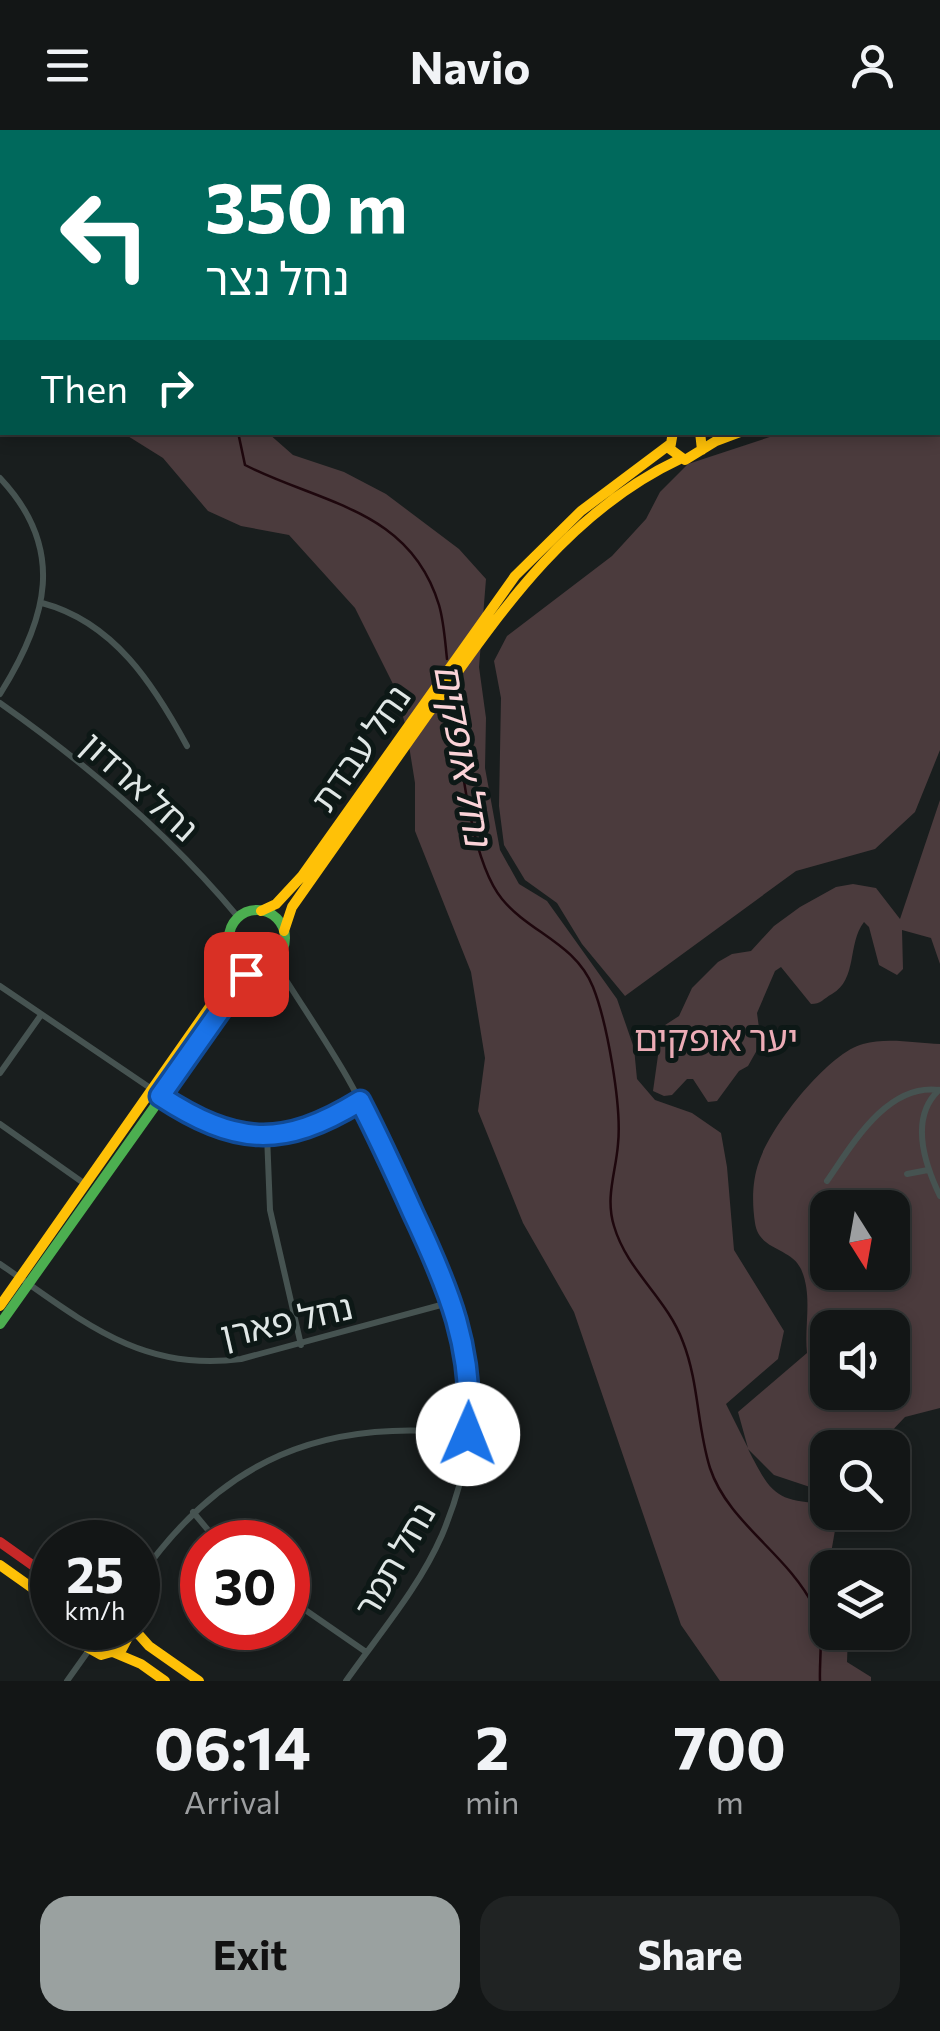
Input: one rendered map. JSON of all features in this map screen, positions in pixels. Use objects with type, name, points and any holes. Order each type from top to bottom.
[{"type":"street","points":[[672,435],[669,446],[680,460]]},
{"type":"street","points":[[701,435],[702,450]]},
{"type":"street","name":"נחל עבדת","points":[[262,911],[290,892],[544,559],[588,520],[658,470],[693,459],[702,450],[734,435]]},
{"type":"street","name":"נחל עבדת","points":[[284,931],[292,907],[505,588],[580,512],[669,446]]},
{"type":"street","points":[[0,478],[21,502],[37,532],[43,558],[42,604],[29,646],[0,694]]},
{"type":"street","points":[[42,604],[67,612],[124,653],[158,694],[187,746]]},
{"type":"street","name":"נחל ארדון","points":[[0,703],[80,761],[144,816],[238,917]]},
{"type":"street","points":[[0,1306],[24,1280],[156,1092],[226,985],[234,956],[229,932],[238,917],[253,910],[276,918],[284,931],[284,948],[274,961],[254,966],[156,1092],[85,1184],[24,1280],[0,1324]]},
{"type":"street","points":[[234,956],[254,966]]},
{"type":"street","name":"נחל תמר","points":[[274,961],[360,1101],[452,1302],[465,1348],[470,1408],[464,1472],[440,1538],[410,1591],[346,1681]]},
{"type":"street","points":[[0,986],[214,1127],[266,1135],[311,1127],[360,1101]]},
{"type":"street","points":[[0,1073],[41,1015]]},
{"type":"street","points":[[828,1181],[874,1118],[906,1096],[926,1088],[940,1090]]},
{"type":"street","points":[[940,1090],[928,1105],[922,1155],[940,1196]]},
{"type":"street","points":[[0,1124],[85,1184]]},
{"type":"street","points":[[266,1135],[270,1210],[301,1345]]},
{"type":"street","points":[[907,1174],[928,1170]]},
{"type":"street","name":"נחל פארן","points":[[0,1264],[102,1334],[155,1356],[214,1363],[301,1345],[452,1302]]},
{"type":"street","points":[[160,1549],[217,1492],[260,1464],[325,1439],[382,1430],[468,1434]]},
{"type":"street","points":[[193,1512],[200,1520]]},
{"type":"street","points":[[0,1542],[30,1563]]},
{"type":"street","points":[[0,1565],[30,1586]]},
{"type":"street","points":[[310,1613],[366,1652]]},
{"type":"street","points":[[67,1681],[89,1650],[101,1655],[118,1650]]},
{"type":"street","points":[[155,1650],[199,1681]]},
{"type":"street","points":[[114,1653],[141,1664],[165,1681]]},
{"type":"green space","points":[[126,435],[270,435],[293,455],[344,472],[386,494],[459,549],[486,579],[479,667],[486,718],[485,768],[500,850],[519,884],[547,901],[617,999],[634,1048],[637,1079],[655,1100],[692,1113],[721,1133],[734,1250],[784,1331],[778,1359],[726,1404],[748,1448],[738,1412],[807,1353],[807,1300],[801,1269],[790,1256],[762,1239],[755,1223],[754,1184],[765,1147],[802,1093],[849,1050],[882,1041],[940,1044],[940,1408],[905,1417],[893,1430],[810,1430],[810,1487],[774,1475],[748,1449],[777,1492],[810,1501],[810,1530],[835,1530],[832,1550],[810,1550],[810,1650],[847,1650],[847,1662],[871,1677],[871,1681],[720,1681],[681,1625],[574,1312],[523,1223],[478,1111],[485,1058],[471,972],[415,831],[415,783],[406,727],[394,686],[355,608],[289,535],[241,526],[208,511],[163,458]]},
{"type":"green space","points":[[776,435],[940,435],[940,750],[915,812],[875,849],[796,871],[625,996],[582,944],[557,903],[525,880],[504,845],[499,806],[501,698],[494,661],[507,636],[612,556],[646,519],[660,492],[688,464]]},
{"type":"green space","name":"יער אופקים","points":[[940,800],[940,964],[931,938],[902,930],[903,969],[897,975],[879,965],[869,927],[864,922],[855,940],[846,980],[820,1002],[811,1004],[781,967],[775,971],[757,1013],[761,1043],[748,1066],[739,1071],[717,1101],[708,1102],[693,1079],[687,1079],[672,1095],[653,1091],[662,1027],[679,1016],[692,988],[718,962],[732,954],[751,951],[774,926],[836,887],[853,884],[876,888],[900,919]]},
{"type":"waterway","name":"נחל אופקים","points":[[239,435],[245,465],[360,514],[407,548],[425,573],[439,605],[447,659]]},
{"type":"waterway","name":"נחל אופקים","points":[[451,687],[473,828],[490,880],[513,911],[575,959],[598,1002],[618,1108],[611,1195],[614,1226],[628,1257],[683,1342],[706,1452],[719,1488],[803,1588],[814,1607],[820,1634],[820,1681]]},
{"type":"traffic: fast","points":[[257,910],[277,918],[285,938],[277,958],[257,966],[237,958],[229,938],[237,918],[257,910]]},
{"type":"traffic: fast","points":[[0,1324],[254,967]]},
{"type":"traffic: slow","points":[[672,435],[670,449],[685,460],[732,435]]},
{"type":"traffic: slow","points":[[700,435],[702,450]]},
{"type":"traffic: slow","points":[[261,911],[276,904],[302,876],[515,576],[581,511],[669,445]]},
{"type":"traffic: slow","points":[[284,931],[292,907],[479,643],[536,571],[602,508],[680,459]]},
{"type":"traffic: slow","points":[[0,1306],[225,985],[234,955]]},
{"type":"traffic: slow","points":[[0,1565],[30,1586]]},
{"type":"traffic: slow","points":[[92,1650],[101,1655],[118,1650]]},
{"type":"traffic: slow","points":[[155,1650],[199,1681]]},
{"type":"traffic: slow","points":[[115,1653],[141,1664],[165,1681]]},
{"type":"traffic: jam","points":[[0,1542],[30,1563]]},
{"type":"route","points":[[246,974],[160,1096],[214,1127],[266,1135],[311,1127],[360,1101],[458,1317],[468,1378],[468,1434]]}]
